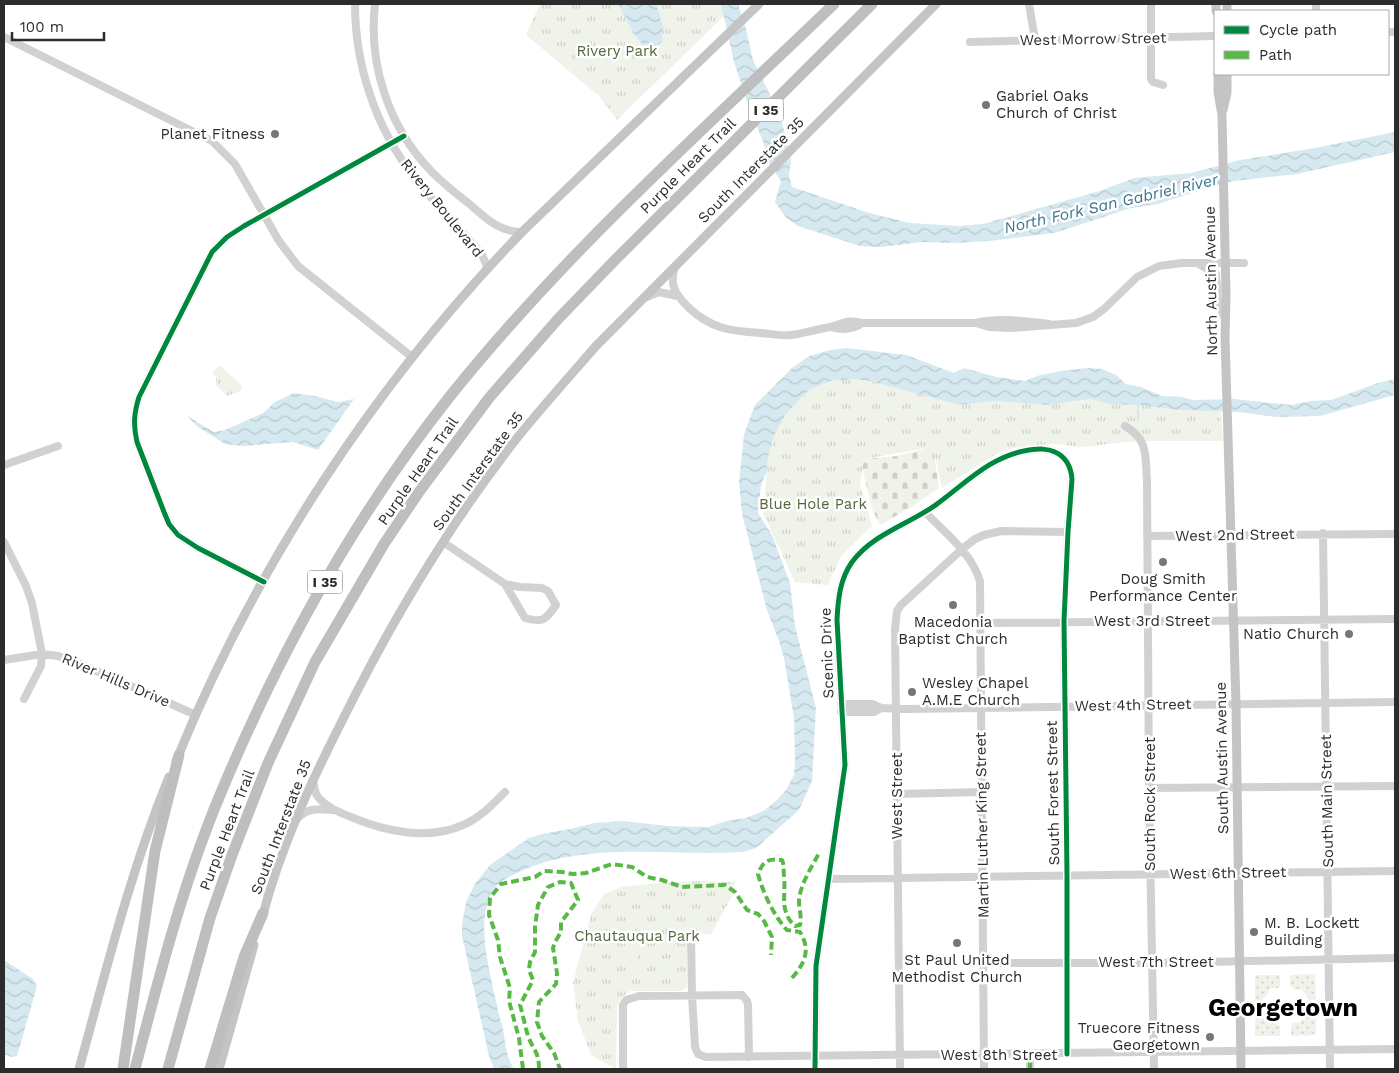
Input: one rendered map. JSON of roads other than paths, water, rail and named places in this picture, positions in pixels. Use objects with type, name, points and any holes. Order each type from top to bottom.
[{"type":"highway","name":"Purple Heart Trail","points":[[135,1069],[177,918],[219,797],[275,673],[327,578],[371,507],[450,397],[567,263],[834,4]]},
{"type":"highway","name":"Purple Heart Trail","points":[[168,1069],[210,918],[268,763],[315,662],[384,544],[448,452],[489,398],[558,319],[872,4]]},
{"type":"highway","points":[[122,1069],[155,851],[179,755]]},
{"type":"highway","points":[[210,1069],[244,956],[263,913]]},
{"type":"main road","points":[[79,1069],[131,882],[158,804],[196,715],[234,636],[313,499],[360,426],[412,357],[486,269],[759,4]]},
{"type":"main road","name":"South Interstate 35","points":[[220,1069],[263,913],[296,819],[313,779],[379,648],[464,510],[517,438],[596,346],[936,4]]},
{"type":"main road","name":"North Austin Avenue","points":[[1218,75],[1218,92],[1222,115],[1228,446]]},
{"type":"main road","name":"North Austin Avenue","points":[[1222,115],[1227,93],[1227,75]]},
{"type":"main road","name":"South Austin Avenue","points":[[1228,446],[1236,704],[1241,1069]]},
{"type":"street","name":"Rivery Boulevard","points":[[355,4],[356,35],[366,83],[374,106],[392,143],[414,177],[481,254],[487,266],[486,269]]},
{"type":"street","name":"Rivery Boulevard","points":[[375,4],[374,34],[376,63],[391,111],[404,136],[432,173],[480,213],[501,228],[511,232],[522,232]]},
{"type":"street","points":[[1029,4],[1034,40]]},
{"type":"street","points":[[1150,4],[1151,79],[1153,82],[1163,85]]},
{"type":"street","points":[[356,35],[374,34]]},
{"type":"street","name":"West Morrow Street","points":[[970,42],[1214,36]]},
{"type":"street","points":[[4,37],[212,141],[235,164],[279,241],[298,266],[412,357]]},
{"type":"street","points":[[264,582],[184,540],[173,530],[164,512],[137,442],[134,419],[139,397],[212,252],[227,237],[404,136]]},
{"type":"street","points":[[642,299],[659,292],[676,296],[698,316],[720,328],[734,331],[791,335],[849,321],[862,323],[975,322],[991,319],[1012,319],[1049,324],[1076,322],[1093,317],[1106,308],[1131,282],[1148,270],[1171,263],[1244,263]]},
{"type":"street","points":[[1197,263],[1216,274],[1218,302],[1226,322]]},
{"type":"street","points":[[676,265],[672,278],[676,296]]},
{"type":"street","name":"South Rock Street","points":[[1125,426],[1138,435],[1143,444],[1147,481],[1150,705],[1149,788],[1154,1069]]},
{"type":"street","points":[[4,465],[58,446]]},
{"type":"street","name":"Scenic Drive","points":[[815,1069],[816,966],[845,764],[837,608],[838,596],[845,573],[859,553],[882,536],[925,512],[978,472],[1004,456],[1026,451],[1048,449],[1059,454],[1065,459],[1072,472],[1068,532]]},
{"type":"street","name":"Martin Luther King Street","points":[[925,512],[968,556],[980,581],[984,1069]]},
{"type":"street","points":[[961,550],[984,535],[1001,531],[1068,532]]},
{"type":"street","name":"South Forest Street","points":[[1067,1054],[1064,621],[1068,532]]},
{"type":"street","name":"West 2nd Street","points":[[1147,536],[1323,533],[1395,534]]},
{"type":"street","name":"South Main Street","points":[[1323,533],[1330,1069]]},
{"type":"street","points":[[4,542],[26,586],[32,604],[42,654],[41,666],[24,699]]},
{"type":"street","points":[[443,542],[505,584],[542,588],[548,592],[556,605],[546,619],[538,621],[524,618],[505,584]]},
{"type":"street","name":"West Street","points":[[900,1069],[897,708],[894,629],[897,612],[901,605],[961,550]]},
{"type":"street","name":"West 3rd Street","points":[[980,623],[1395,619]]},
{"type":"street","name":"River Hills Drive","points":[[4,660],[42,654],[69,659],[196,715]]},
{"type":"street","name":"West 4th Street","points":[[841,708],[874,712],[881,708],[1395,702]]},
{"type":"street","points":[[313,779],[314,790],[333,810]]},
{"type":"street","points":[[1149,788],[1395,786]]},
{"type":"street","points":[[296,819],[302,813],[313,809],[333,810],[366,823],[392,830],[425,833],[445,831],[462,826],[478,817],[505,792]]},
{"type":"street","points":[[897,794],[982,792]]},
{"type":"street","name":"West 6th Street","points":[[829,879],[1229,875],[1238,873],[1395,871]]},
{"type":"street","points":[[691,938],[692,995]]},
{"type":"street","name":"West 7th Street","points":[[983,963],[1240,962],[1395,958]]},
{"type":"street","points":[[623,1069],[623,1005],[626,1000],[639,996],[738,994],[746,998],[748,1005],[749,1057]]},
{"type":"street","name":"West 8th Street","points":[[692,995],[695,1047],[698,1054],[706,1057],[1395,1049]]},
{"type":"water","points":[[618,4],[656,4],[663,26],[662,42],[655,47],[646,49],[634,34]]},
{"type":"water","name":"North Fork San Gabriel River","points":[[721,4],[738,4],[753,60],[778,111],[787,140],[791,161],[789,175],[792,187],[869,213],[910,223],[958,226],[983,224],[1100,191],[1134,178],[1191,173],[1240,160],[1315,148],[1395,132],[1395,152],[1297,174],[1234,181],[1158,204],[1131,208],[1054,233],[989,241],[923,242],[880,247],[860,246],[798,226],[786,218],[775,202],[781,181],[768,162],[763,141],[750,110],[734,62]]},
{"type":"water","points":[[847,348],[906,355],[954,373],[964,368],[996,377],[1025,381],[1040,375],[1061,371],[1087,368],[1102,369],[1116,375],[1126,384],[1141,387],[1162,396],[1182,397],[1193,400],[1234,399],[1291,405],[1310,401],[1331,400],[1395,379],[1395,395],[1320,416],[1276,417],[1239,412],[1180,410],[1139,405],[1109,404],[1091,399],[1049,405],[995,401],[959,405],[870,381],[852,379],[831,381],[808,391],[786,414],[774,436],[768,457],[767,471],[761,485],[758,513],[772,535],[790,583],[795,626],[816,708],[812,781],[799,810],[756,848],[743,852],[629,852],[573,856],[546,862],[519,872],[494,888],[488,902],[484,922],[485,943],[506,1049],[514,1069],[494,1069],[489,1056],[462,936],[466,902],[475,884],[490,865],[529,838],[594,823],[623,821],[668,826],[708,827],[726,821],[746,818],[765,810],[778,799],[786,790],[794,775],[794,718],[784,658],[767,610],[742,514],[739,482],[744,434],[755,405],[792,368],[809,356],[830,350]]},
{"type":"water","points":[[294,393],[338,402],[354,399],[318,450],[293,442],[243,446],[225,444],[198,427],[187,416],[214,432],[225,430],[263,413],[275,402]]},
{"type":"water","points":[[4,960],[33,979],[37,986],[17,1056],[11,1057],[4,1054]]},
{"type":"waterway","points":[[1138,403],[1138,420]]},
{"type":"place","name":"Gabriel Oaks Church of Christ","points":[[986,105]]},
{"type":"place","name":"Planet Fitness","points":[[275,134]]},
{"type":"place","name":"Doug Smith Performance Center","points":[[1163,562]]},
{"type":"place","name":"Macedonia Baptist Church","points":[[953,605]]},
{"type":"place","name":"Natio Church","points":[[1349,634]]},
{"type":"place","name":"Wesley Chapel A.M.E Church","points":[[912,692]]},
{"type":"place","name":"M. B. Lockett Building","points":[[1254,932]]},
{"type":"place","name":"St Paul United Methodist Church","points":[[957,943]]},
{"type":"place","name":"Truecore Fitness Georgetown","points":[[1210,1037]]},
{"type":"district","name":"Georgetown","points":[[1283,1007]]},
{"type":"park label","name":"Rivery Park","points":[[617,51]]},
{"type":"park label","name":"Blue Hole Park","points":[[813,504]]},
{"type":"park label","name":"Chautauqua Park","points":[[637,936]]}]
